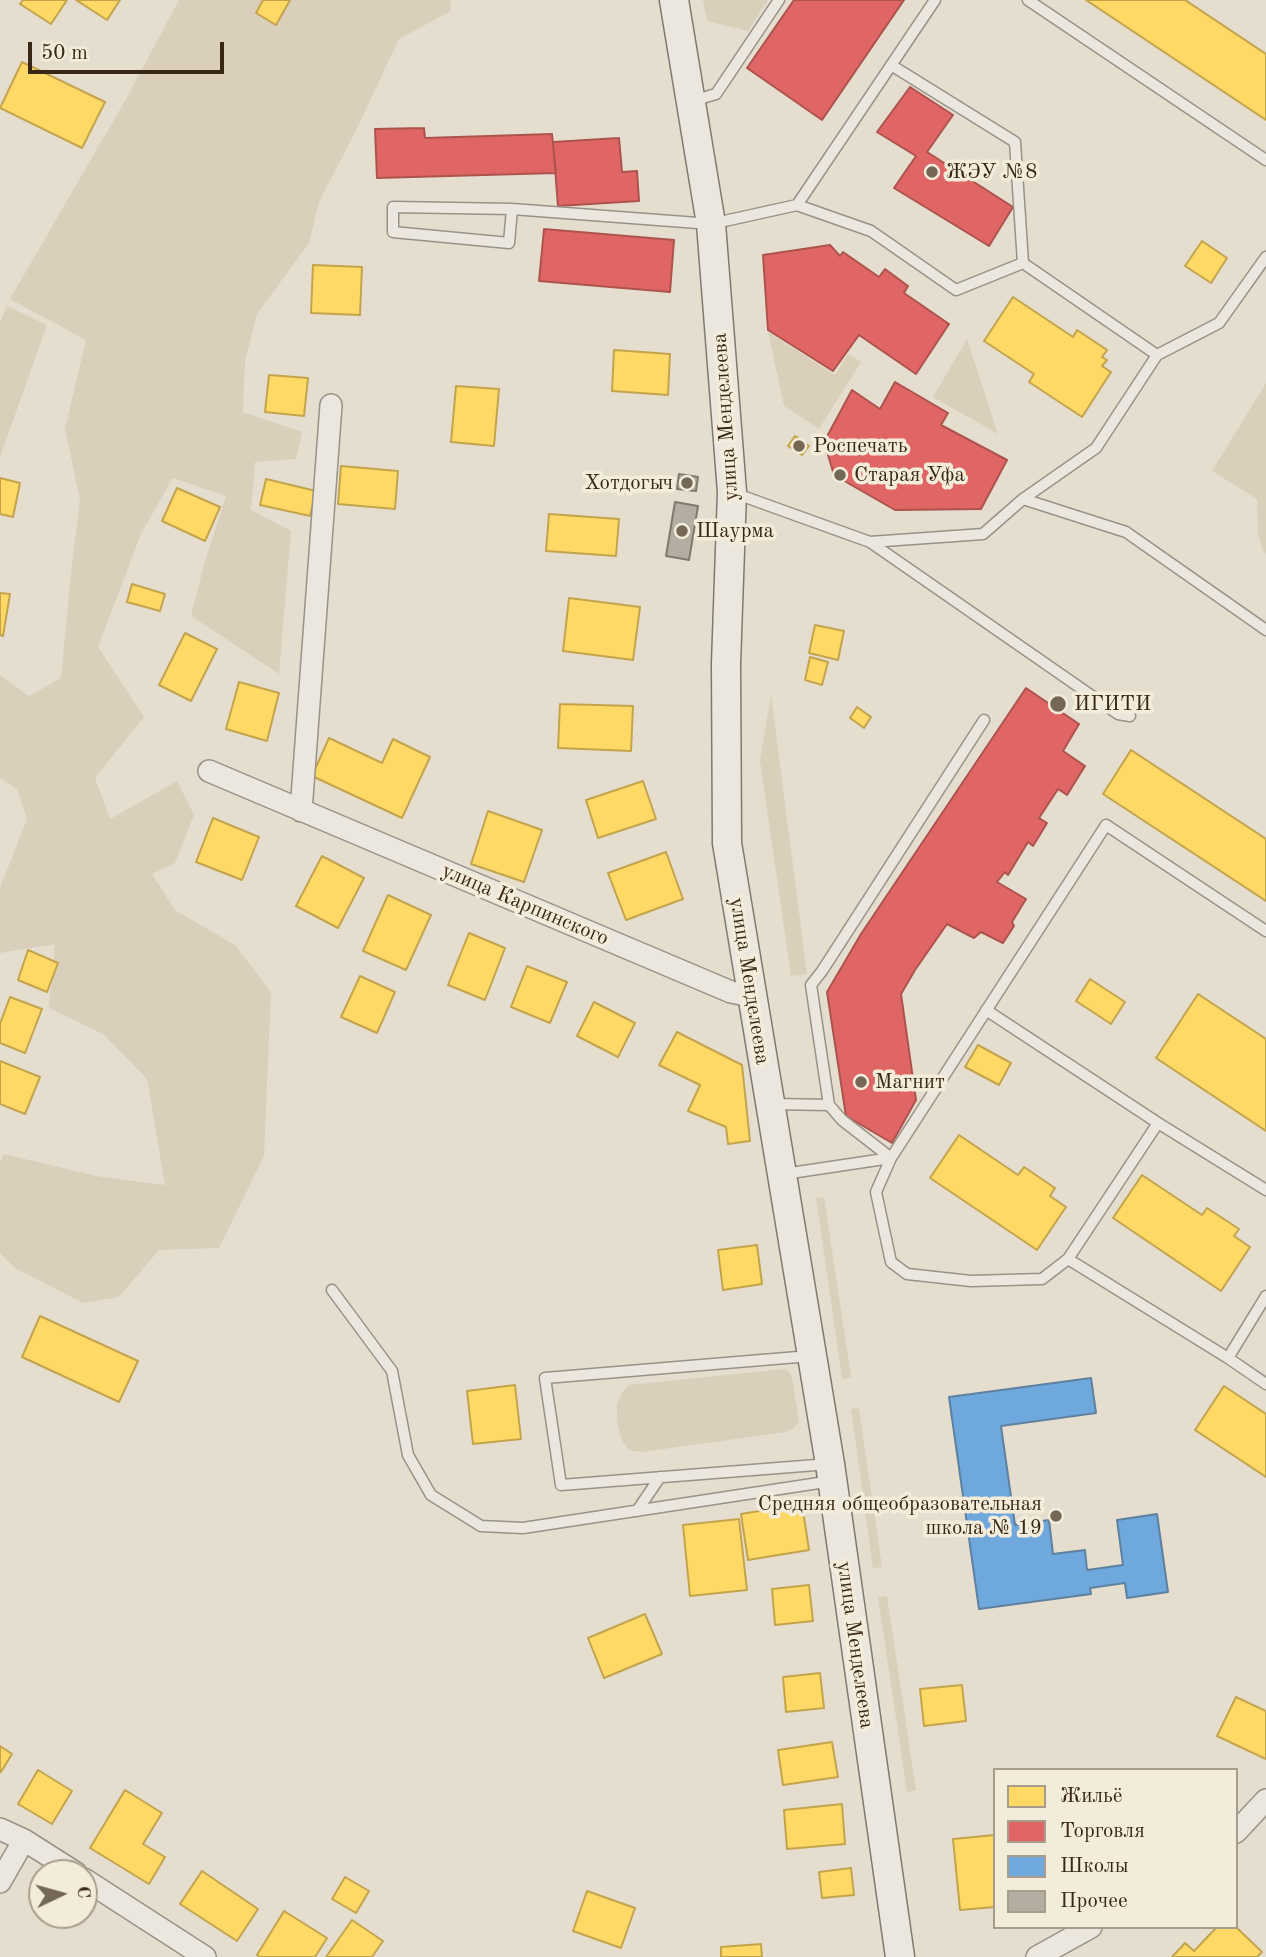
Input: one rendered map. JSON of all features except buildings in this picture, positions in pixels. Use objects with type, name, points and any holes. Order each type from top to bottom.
[{"type":"main road","name":"улица Менделеева","points":[[674,0],[711,223],[732,492],[726,664],[727,843],[813,1356],[900,1957]]},
{"type":"street","points":[[301,811],[331,405]]},
{"type":"street","name":"улица Карпинского","points":[[209,771],[731,992],[751,996]]},
{"type":"street","points":[[1238,1830],[1266,1800]]},
{"type":"street","points":[[0,1829],[24,1840],[53,1859]]},
{"type":"street","points":[[0,1882],[24,1840]]},
{"type":"street","points":[[98,1887],[205,1957]]},
{"type":"street","points":[[1037,1957],[1087,1929]]},
{"type":"lane","points":[[692,101],[716,94],[779,0]]},
{"type":"lane","points":[[797,205],[935,0]]},
{"type":"lane","points":[[1028,0],[1266,160]]},
{"type":"lane","points":[[891,65],[1015,142],[1023,263]]},
{"type":"lane","points":[[512,209],[509,243],[393,232],[393,207],[512,209],[711,223],[797,205],[871,231],[956,290],[1023,263]]},
{"type":"lane","points":[[870,542],[984,534],[1023,499],[1096,448],[1157,355],[1219,323],[1266,257]]},
{"type":"lane","points":[[1023,263],[1157,355]]},
{"type":"lane","points":[[732,492],[870,542],[1118,714],[1130,716]]},
{"type":"lane","points":[[1023,499],[1126,532],[1266,630]]},
{"type":"lane","points":[[891,1158],[842,1120],[830,1105],[811,985],[984,720]]},
{"type":"lane","points":[[1158,1123],[1068,1259],[1042,1279],[971,1281],[907,1275],[891,1262],[876,1192],[891,1158],[1106,825],[1266,932]]},
{"type":"lane","points":[[986,1010],[1266,1190]]},
{"type":"lane","points":[[769,1104],[830,1105]]},
{"type":"lane","points":[[782,1174],[891,1158]]},
{"type":"lane","points":[[1068,1259],[1266,1384]]},
{"type":"lane","points":[[332,1290],[392,1371],[408,1455],[431,1495],[481,1526],[523,1528],[637,1510],[831,1473]]},
{"type":"lane","points":[[1228,1358],[1266,1296]]},
{"type":"lane","points":[[813,1356],[545,1378],[561,1485],[660,1477],[831,1473]]},
{"type":"lane","points":[[637,1510],[660,1477]]},
{"type":"shaded area","points":[[179,0],[450,0],[451,11],[399,39],[319,202],[309,243],[257,314],[245,361],[243,412],[302,432],[296,459],[255,462],[251,510],[291,531],[279,674],[191,616],[226,496],[173,478],[141,534],[98,647],[144,717],[95,778],[110,819],[177,781],[194,815],[175,863],[152,874],[175,910],[235,945],[271,992],[264,1156],[219,1248],[159,1250],[119,1297],[83,1303],[15,1268],[0,1253],[0,1162],[4,1154],[96,1176],[165,1185],[147,1079],[103,1034],[49,1008],[55,944],[0,953],[0,888],[27,819],[17,789],[0,778],[0,675],[29,696],[61,678],[80,499],[65,429],[86,340],[10,299],[126,99]]},
{"type":"shaded area","points":[[703,0],[768,0],[748,31],[707,21]]},
{"type":"shaded area","points":[[7,306],[47,325],[0,457],[0,322]]},
{"type":"shaded area","points":[[768,332],[835,375],[848,354],[861,362],[819,429],[784,406]]},
{"type":"shaded area","points":[[967,339],[998,434],[933,397]]},
{"type":"shaded area","points":[[1266,383],[1266,554],[1258,533],[1257,499],[1212,471]]},
{"type":"shaded area","points":[[771,695],[807,974],[791,976],[760,761]]},
{"type":"shaded area","points":[[824,1197],[851,1377],[842,1379],[816,1198]]},
{"type":"shaded area","points":[[784,1369],[792,1377],[799,1421],[794,1428],[786,1432],[642,1452],[629,1450],[622,1440],[617,1421],[617,1404],[629,1385]]},
{"type":"shaded area","points":[[859,1408],[882,1567],[873,1568],[851,1409]]},
{"type":"shaded area","points":[[887,1596],[916,1790],[907,1792],[878,1597]]},
{"type":"place","name":"ЖЭУ №8","points":[[932,172]]},
{"type":"place","name":"Роспечать","points":[[799,446]]},
{"type":"place","name":"Старая Уфа","points":[[840,475]]},
{"type":"place","name":"Хотдогыч","points":[[687,483]]},
{"type":"place","name":"Шаурма","points":[[682,531]]},
{"type":"place","name":"ИГИТИ","points":[[1058,704]]},
{"type":"place","name":"Магнит","points":[[861,1082]]},
{"type":"place","name":"Средняя общеобразовательная школа № 19","points":[[1056,1516]]}]
